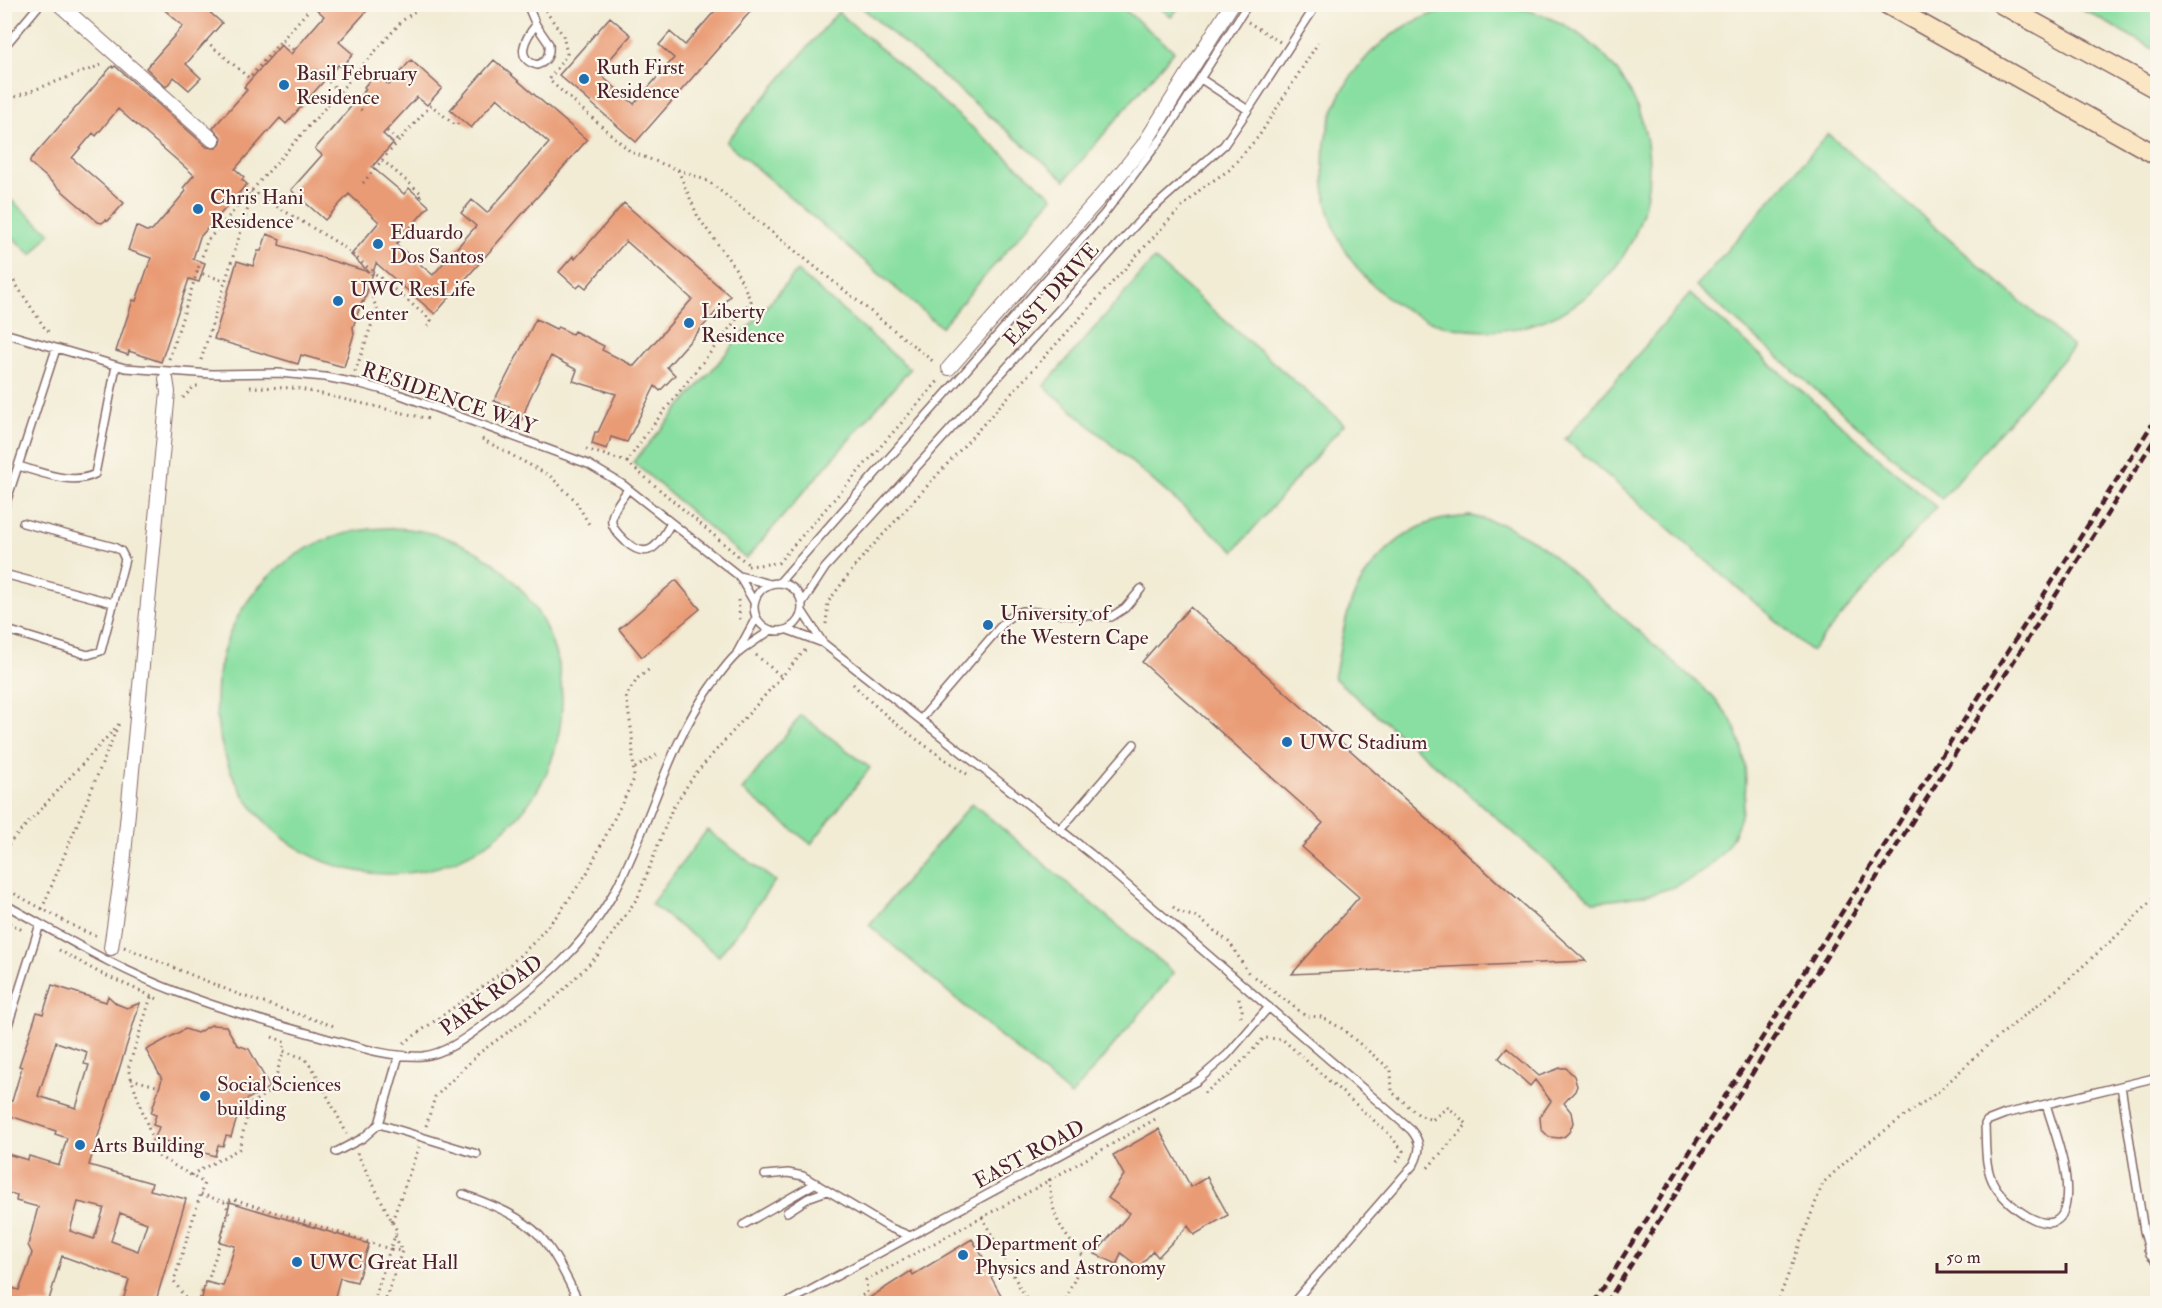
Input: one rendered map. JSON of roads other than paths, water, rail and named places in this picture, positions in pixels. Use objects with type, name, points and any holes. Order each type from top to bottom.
[{"type":"main road","points":[[1886,4],[2157,156]]},
{"type":"main road","points":[[2001,4],[2157,90]]},
{"type":"street","points":[[59,4],[213,140]]},
{"type":"street","points":[[949,368],[1143,146],[1232,4]]},
{"type":"street","points":[[112,945],[123,865],[166,417],[168,392],[166,379]]},
{"type":"lane","points":[[4,47],[40,4]]},
{"type":"lane","points":[[527,4],[536,25],[549,44],[549,51],[543,63],[537,66],[526,60],[523,54],[526,36],[536,25]]},
{"type":"lane","name":"EAST DRIVE","points":[[779,583],[1104,213],[1164,135],[1248,4]]},
{"type":"lane","name":"EAST DRIVE","points":[[802,607],[825,568],[1142,218],[1224,145],[1317,4]]},
{"type":"lane","points":[[1201,80],[1248,110]]},
{"type":"lane","name":"RESIDENCE WAY","points":[[4,333],[116,366],[212,374],[278,373],[325,377],[398,394],[588,464],[613,477],[739,576],[754,602]]},
{"type":"lane","points":[[4,509],[56,350]]},
{"type":"lane","points":[[18,466],[64,478],[85,479],[95,474],[116,366]]},
{"type":"lane","points":[[628,489],[614,512],[612,522],[617,532],[632,547],[647,551],[654,548],[671,522]]},
{"type":"lane","points":[[4,629],[88,655],[101,651],[125,559],[121,551],[114,547],[23,523]]},
{"type":"lane","points":[[4,574],[113,603]]},
{"type":"lane","name":"RESIDENCE WAY","points":[[739,576],[770,584]]},
{"type":"lane","points":[[802,607],[795,625],[782,632],[770,631],[764,628],[756,618],[754,602],[759,592],[770,584],[779,583],[794,589],[816,637]]},
{"type":"lane","points":[[921,719],[1006,620],[1014,614],[1033,611],[1111,617],[1125,609],[1142,589]]},
{"type":"lane","name":"PARK ROAD","points":[[4,904],[106,961],[177,992],[269,1022],[370,1050],[399,1055],[426,1056],[445,1049],[466,1037],[548,976],[594,926],[623,875],[675,750],[698,704],[736,655],[756,618]]},
{"type":"lane","points":[[788,630],[816,637],[823,642],[1061,829],[1418,1138],[1420,1146],[1414,1164],[1292,1304]]},
{"type":"lane","name":"PARK ROAD","points":[[736,655],[770,631]]},
{"type":"lane","points":[[1061,829],[1134,744]]},
{"type":"lane","points":[[4,1038],[40,924]]},
{"type":"lane","name":"EAST ROAD","points":[[785,1304],[1197,1081],[1227,1056],[1269,1007]]},
{"type":"lane","points":[[336,1152],[363,1138],[379,1124],[399,1055]]},
{"type":"lane","points":[[2046,1104],[2066,1177],[2066,1205],[2059,1217],[2053,1222],[2046,1223],[2025,1215],[2005,1200],[1994,1185],[1987,1162],[1985,1126],[1990,1118],[2046,1104],[2157,1077]]},
{"type":"lane","points":[[2121,1086],[2148,1249],[2157,1262]]},
{"type":"lane","points":[[379,1124],[477,1154]]},
{"type":"lane","points":[[765,1175],[795,1173],[816,1182],[827,1191],[888,1227],[910,1236]]},
{"type":"lane","points":[[742,1225],[816,1182]]},
{"type":"lane","points":[[787,1212],[810,1197],[827,1191]]},
{"type":"lane","points":[[463,1194],[495,1206],[515,1217],[539,1235],[555,1256],[580,1304]]},
{"type":"lane","points":[[2148,1249],[2157,1247]]},
{"type":"railway","points":[[1593,1304],[2158,415]]},
{"type":"railway","points":[[1606,1304],[2158,434]]},
{"type":"place","name":"Ruth First Residence","points":[[584,79]]},
{"type":"place","name":"Basil February Residence","points":[[284,85]]},
{"type":"place","name":"Chris Hani Residence","points":[[198,209]]},
{"type":"place","name":"Eduardo Dos Santos","points":[[378,244]]},
{"type":"place","name":"UWC ResLife Center","points":[[338,301]]},
{"type":"place","name":"Liberty Residence","points":[[689,323]]},
{"type":"place","name":"University of the Western Cape","points":[[988,625]]},
{"type":"place","name":"UWC Stadium","points":[[1287,742]]},
{"type":"place","name":"Social Sciences building","points":[[205,1096]]},
{"type":"place","name":"Arts Building","points":[[80,1145]]},
{"type":"place","name":"Department of Physics and Astronomy","points":[[963,1255]]},
{"type":"place","name":"UWC Great Hall","points":[[297,1262]]}]
